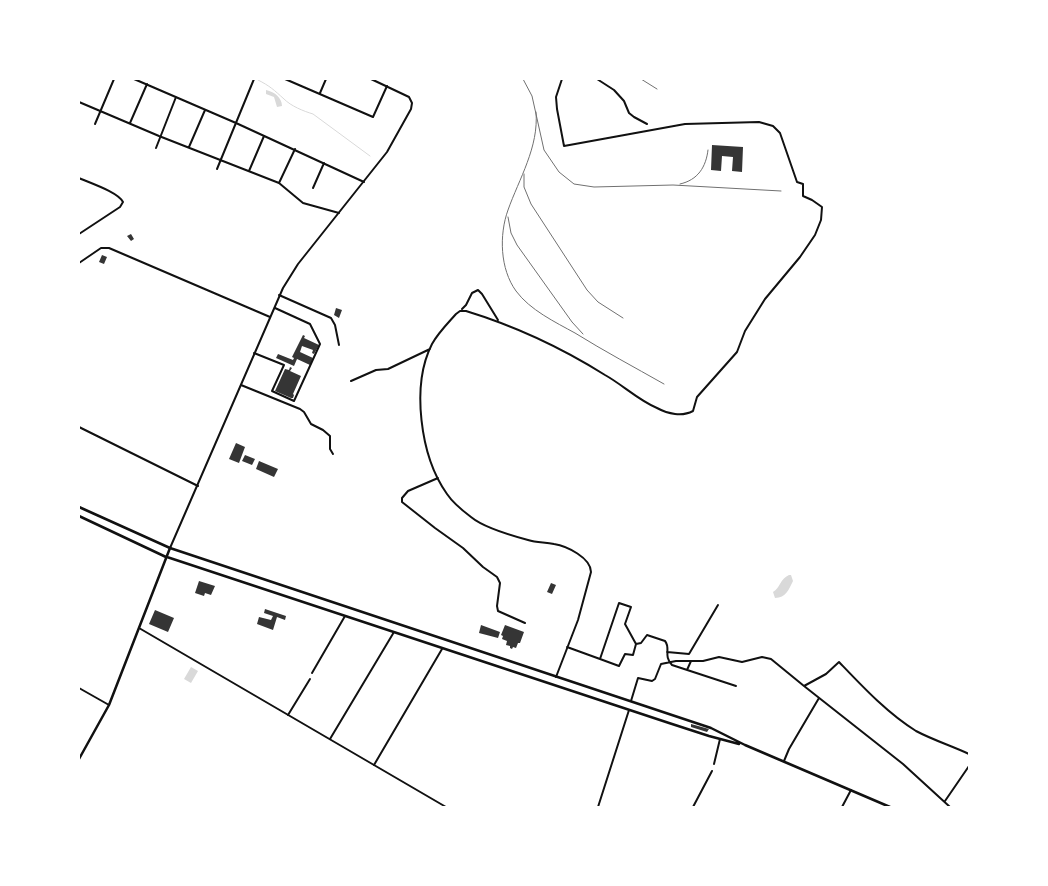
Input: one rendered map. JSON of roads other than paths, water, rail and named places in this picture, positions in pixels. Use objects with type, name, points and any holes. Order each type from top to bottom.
[{"type":"main road","points":[[79,506],[170,548],[711,728],[745,745],[890,807]]},
{"type":"main road","points":[[79,516],[166,557],[629,710],[745,745]]},
{"type":"main road","points":[[79,759],[109,705],[170,548]]},
{"type":"main road","points":[[352,618],[355,610]]},
{"type":"main road","points":[[394,632],[396,623]]},
{"type":"main road","points":[[442,648],[445,640]]},
{"type":"main road","points":[[554,685],[556,677]]},
{"type":"main road","points":[[629,710],[631,702]]},
{"type":"street","points":[[95,124],[114,79]]},
{"type":"street","points":[[134,79],[295,149],[364,182]]},
{"type":"street","points":[[217,169],[219,160],[254,79]]},
{"type":"street","points":[[285,79],[373,117],[387,86]]},
{"type":"street","points":[[319,93],[326,79]]},
{"type":"street","points":[[170,548],[279,296],[294,270],[387,152],[411,109],[412,103],[405,94],[371,79]]},
{"type":"street","points":[[460,311],[498,320],[576,358],[655,408],[675,414],[688,414],[694,411],[697,397],[737,352],[745,331],[765,300],[800,257],[821,220],[822,207],[803,196],[803,184],[797,182],[780,133],[773,126],[759,122],[685,124],[564,146],[556,97],[562,79]]},
{"type":"street","points":[[597,79],[614,90],[624,101],[634,118],[647,124]]},
{"type":"street","points":[[130,123],[147,84]]},
{"type":"street","points":[[156,148],[159,136],[176,97]]},
{"type":"street","points":[[79,102],[279,183],[303,204],[340,213]]},
{"type":"street","points":[[189,147],[206,110]]},
{"type":"street","points":[[248,171],[264,136]]},
{"type":"street","points":[[279,183],[295,149]]},
{"type":"street","points":[[313,188],[324,162]]},
{"type":"street","points":[[79,178],[115,194],[123,202],[120,207],[79,234]]},
{"type":"street","points":[[79,263],[101,248],[109,248],[270,317]]},
{"type":"street","points":[[498,320],[482,294],[478,290],[472,293],[466,305],[437,336],[430,349],[422,382],[420,413],[426,445],[438,478],[448,496],[476,521],[525,540],[562,546],[577,554],[589,565],[591,572],[578,620],[556,677]]},
{"type":"street","points":[[279,296],[331,318],[335,325],[339,345]]},
{"type":"street","points":[[254,353],[284,365],[272,391],[294,401],[320,342],[310,324],[274,308]]},
{"type":"street","points":[[351,381],[376,370],[388,369],[430,349]]},
{"type":"street","points":[[241,385],[304,412],[311,424],[330,436],[330,449],[333,454]]},
{"type":"street","points":[[79,427],[198,486]]},
{"type":"street","points":[[438,478],[408,491],[402,498],[402,502],[498,577],[500,583],[498,611],[525,623]]},
{"type":"street","points":[[567,647],[620,666],[625,654],[633,655],[636,644],[626,626],[630,608],[619,603],[600,658]]},
{"type":"street","points":[[667,652],[689,654],[718,605]]},
{"type":"street","points":[[312,673],[345,616]]},
{"type":"street","points":[[139,628],[446,807]]},
{"type":"street","points":[[330,740],[394,632]]},
{"type":"street","points":[[636,644],[641,643],[649,635],[666,641],[669,662],[672,665],[736,686]]},
{"type":"street","points":[[374,765],[442,648]]},
{"type":"street","points":[[631,702],[638,678],[652,681],[655,679],[661,664],[719,657],[742,662],[765,657],[771,659],[904,764],[950,807]]},
{"type":"street","points":[[686,670],[691,661]]},
{"type":"street","points":[[804,686],[826,674],[839,662],[874,697],[901,720],[925,735],[969,754]]},
{"type":"street","points":[[288,715],[310,679]]},
{"type":"street","points":[[79,688],[109,705]]},
{"type":"street","points":[[784,761],[819,698]]},
{"type":"street","points":[[598,807],[629,710]]},
{"type":"street","points":[[714,764],[720,739]]},
{"type":"street","points":[[944,802],[969,766]]},
{"type":"street","points":[[693,807],[712,771]]},
{"type":"street","points":[[842,807],[851,790]]},
{"type":"waterway","points":[[258,80],[272,88],[290,104],[313,114],[370,156]]},
{"type":"railway","points":[[523,79],[532,96],[544,150],[559,172],[574,184],[594,187],[673,185],[781,191]]},
{"type":"railway","points":[[641,79],[657,89]]},
{"type":"railway","points":[[536,112],[536,125],[531,150],[508,210],[503,230],[504,262],[511,282],[522,298],[543,315],[664,384]]},
{"type":"railway","points":[[680,184],[692,179],[700,172],[708,150]]},
{"type":"railway","points":[[524,174],[524,187],[531,204],[587,290],[598,302],[623,318]]},
{"type":"railway","points":[[508,217],[511,233],[517,245],[572,322],[583,334]]}]
